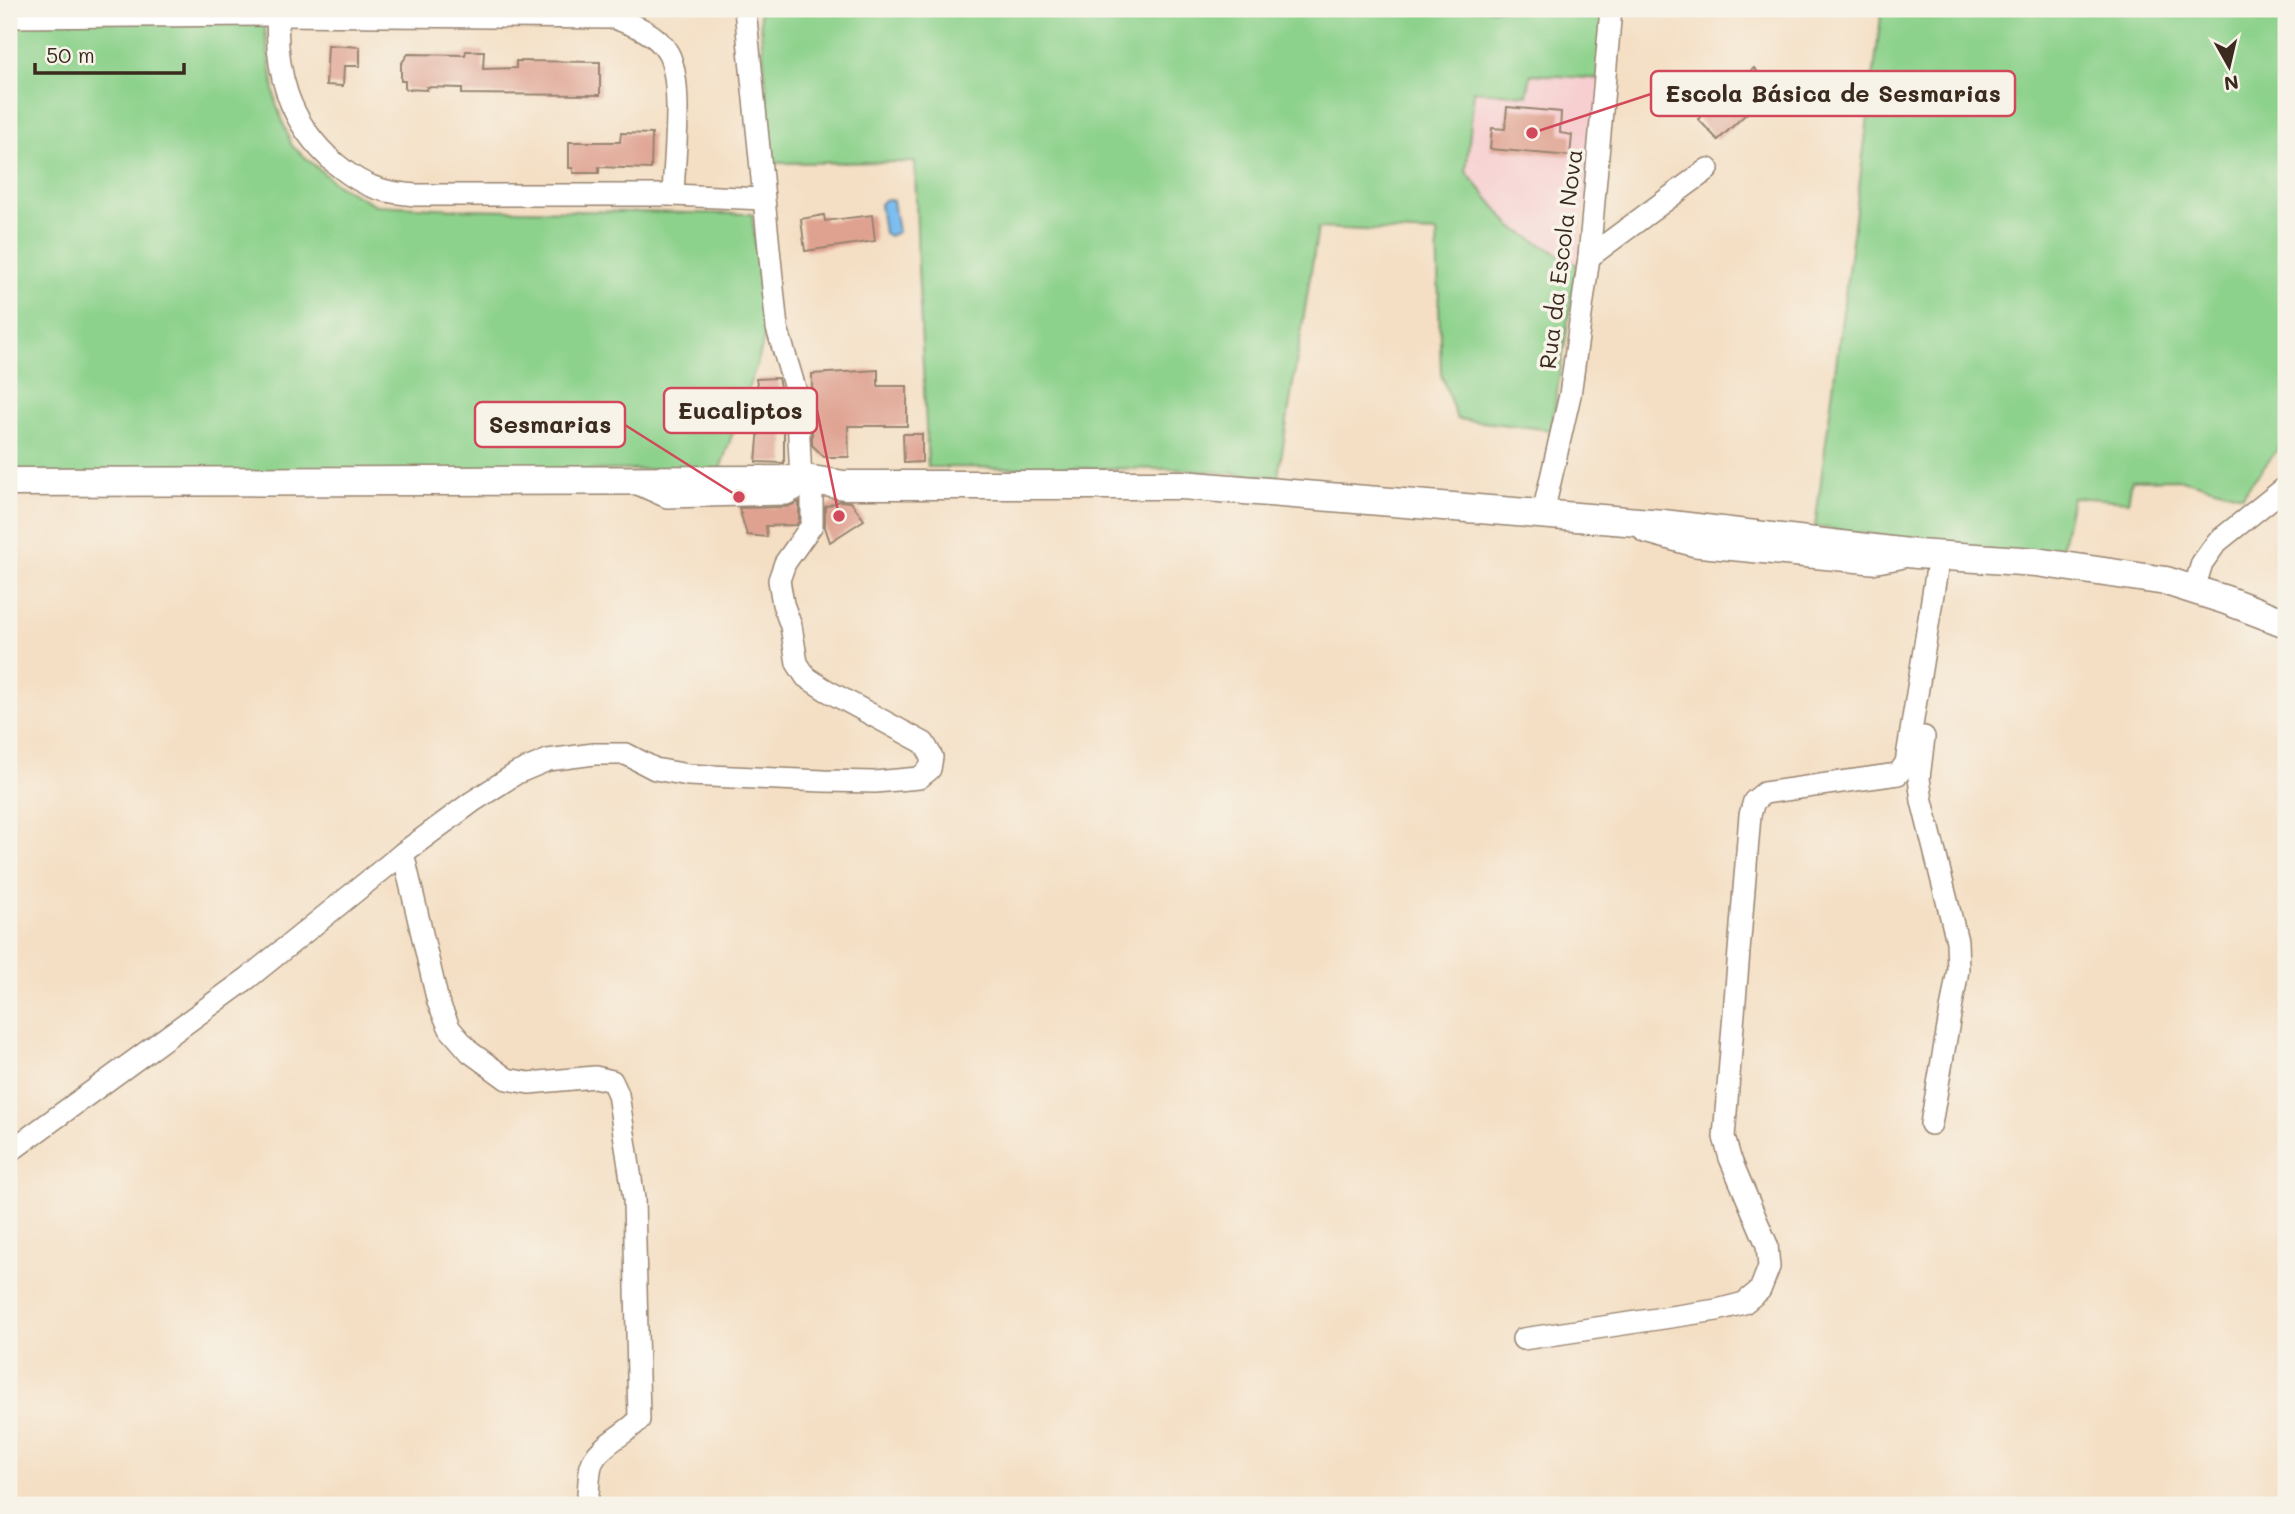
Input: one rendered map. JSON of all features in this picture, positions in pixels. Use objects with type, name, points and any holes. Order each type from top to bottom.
[{"type":"main road","points":[[9,482],[806,481],[844,485],[1182,485],[1599,518],[1936,556],[2036,562],[2166,581],[2286,622]]},
{"type":"street","points":[[9,1152],[248,978],[403,853],[517,773],[548,760],[594,754],[626,754],[655,769],[688,775],[824,782],[874,782],[919,778],[930,769],[932,757],[925,743],[826,690],[806,677],[797,663],[779,580],[785,563],[812,525],[797,395],[777,328],[745,9]]},
{"type":"street","name":"Rua da Escola Nova","points":[[1543,513],[1570,395],[1589,257],[1611,9]]},
{"type":"street","points":[[278,12],[280,71],[289,102],[306,134],[350,176],[381,190],[415,195],[673,195],[763,200]]},
{"type":"street","points":[[9,17],[278,12],[614,18],[643,29],[668,52],[677,85],[673,195]]},
{"type":"street","points":[[1589,257],[1707,169]]},
{"type":"street","points":[[2194,589],[2202,563],[2217,542],[2286,487]]},
{"type":"street","points":[[1931,1124],[1958,970],[1957,941],[1922,801],[1919,778],[1936,556]]},
{"type":"street","points":[[1523,1339],[1717,1310],[1744,1303],[1760,1290],[1769,1267],[1767,1245],[1730,1158],[1724,1137],[1750,815],[1754,801],[1764,793],[1898,774],[1906,763],[1936,556]]},
{"type":"street","points":[[403,853],[438,1002],[450,1028],[470,1052],[507,1079],[529,1083],[595,1077],[612,1081],[618,1094],[634,1199],[639,1420],[628,1432],[600,1450],[591,1464],[588,1494]]},
{"type":"shaded area","points":[[1531,73],[1601,79],[1577,265],[1512,227],[1466,172],[1474,91],[1527,95]]},
{"type":"green space","points":[[9,9],[264,23],[276,104],[292,146],[337,185],[376,205],[752,214],[765,334],[720,469],[9,476]]},
{"type":"green space","points":[[759,9],[1604,9],[1601,79],[1531,74],[1527,95],[1474,91],[1466,172],[1512,227],[1577,265],[1551,430],[1457,419],[1441,374],[1437,233],[1318,228],[1278,477],[1174,469],[928,467],[915,162],[773,163]]},
{"type":"green space","points":[[1882,9],[2276,9],[2286,22],[2286,439],[2242,495],[2181,479],[2132,480],[2128,501],[2072,497],[2059,560],[1815,527]]},
{"type":"water","points":[[889,199],[893,201],[898,232],[889,236],[884,233],[880,204]]},
{"type":"building","points":[[328,45],[360,47],[360,66],[344,66],[343,86],[326,85]]},
{"type":"building","points":[[466,51],[484,51],[483,69],[516,68],[516,61],[600,62],[600,95],[462,94],[462,88],[405,89],[405,81],[401,81],[401,64],[408,54],[465,55]]},
{"type":"building","points":[[1754,68],[1773,89],[1718,140],[1698,119]]},
{"type":"building","points":[[1507,107],[1561,112],[1560,133],[1572,135],[1570,156],[1490,149],[1492,128],[1505,129]]},
{"type":"building","points":[[621,133],[652,134],[651,169],[599,167],[599,173],[573,173],[573,168],[569,168],[569,142],[620,142]]},
{"type":"building","points":[[824,215],[825,221],[872,215],[875,241],[805,251],[801,219]]},
{"type":"building","points":[[878,370],[878,386],[907,386],[907,426],[848,426],[849,457],[824,457],[812,445],[812,374]]},
{"type":"building","points":[[778,378],[784,404],[784,463],[756,462],[761,404],[756,379]]},
{"type":"building","points":[[903,434],[922,434],[922,462],[904,463]]},
{"type":"building","points":[[839,501],[851,502],[864,520],[830,542],[825,527],[825,507]]},
{"type":"building","points":[[799,502],[799,521],[796,525],[766,526],[767,537],[747,535],[739,508],[786,507]]},
{"type":"place","name":"Escola Básica de Sesmarias","points":[[1532,133]]},
{"type":"place","name":"Sesmarias","points":[[739,497]]},
{"type":"place","name":"Eucaliptos","points":[[839,516]]}]
